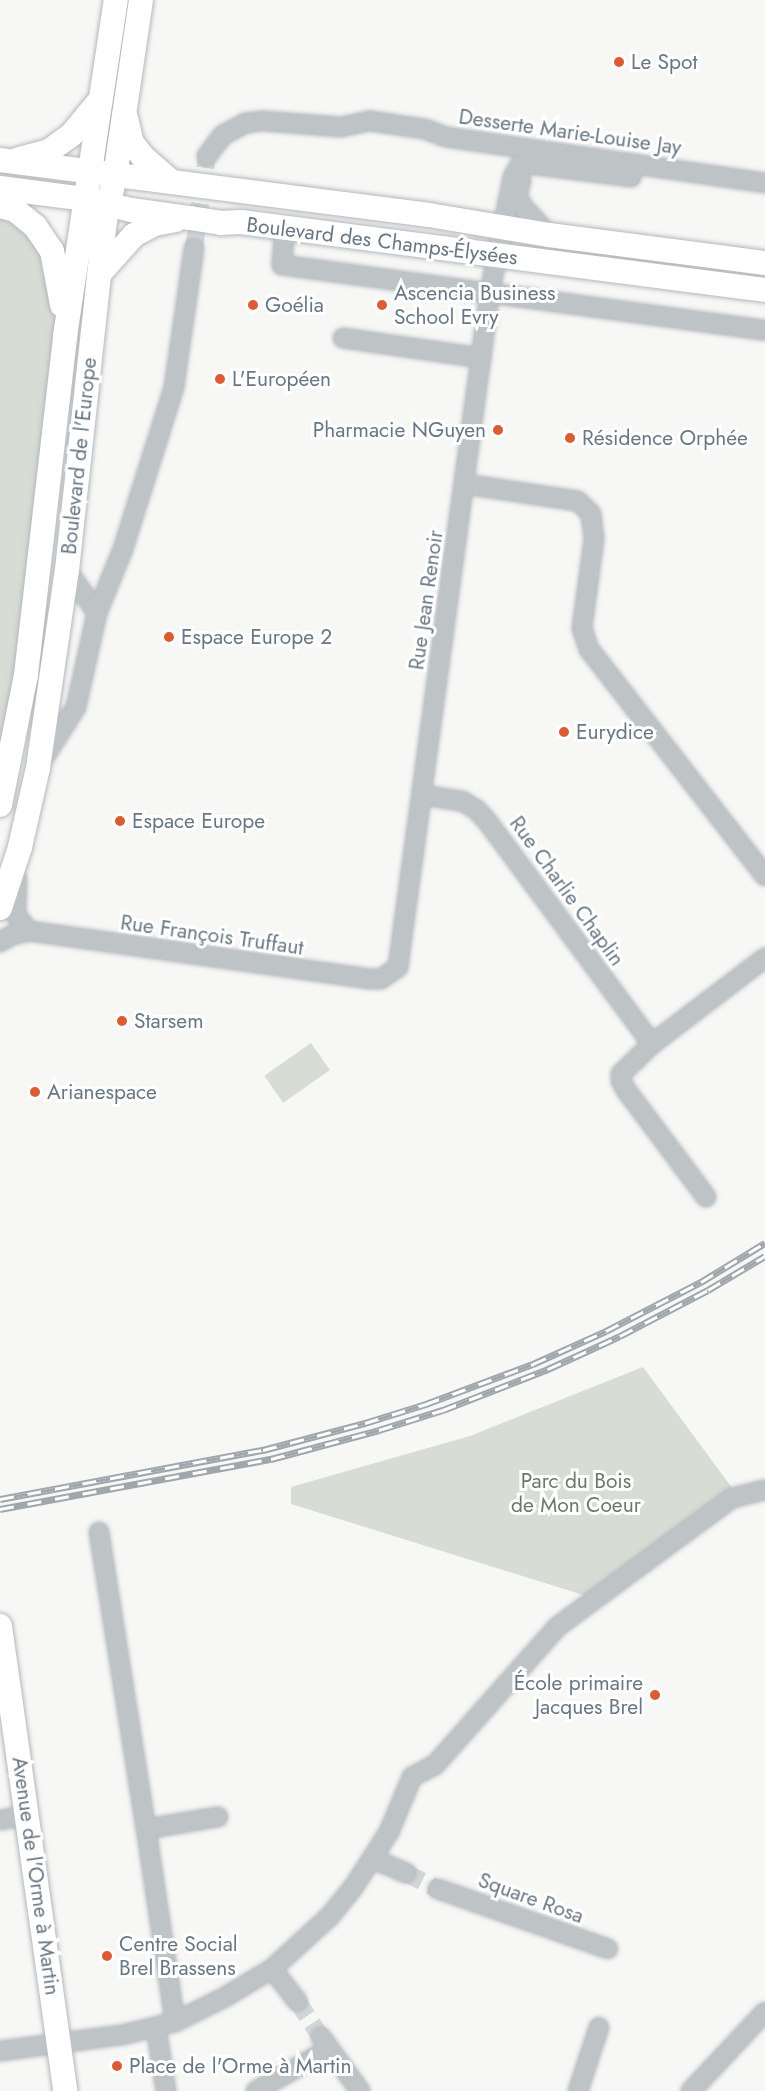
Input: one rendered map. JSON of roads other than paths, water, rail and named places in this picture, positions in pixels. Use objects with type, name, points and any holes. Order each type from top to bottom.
[{"type":"main road","name":"Boulevard de l'Europe","points":[[0,908],[21,848],[38,768],[67,570],[100,273],[97,202],[90,172],[116,0]]},
{"type":"main road","name":"Boulevard de l'Europe","points":[[0,805],[26,675],[65,336],[97,202],[115,176],[141,0]]},
{"type":"main road","points":[[5,161],[49,151],[87,119],[103,96]]},
{"type":"main road","points":[[124,111],[132,143],[142,158],[171,181]]},
{"type":"main road","name":"Boulevard des Champs-Élysées","points":[[5,161],[171,181],[765,263]]},
{"type":"main road","name":"Boulevard des Champs-Élysées","points":[[0,188],[190,218],[285,227],[765,290]]},
{"type":"main road","points":[[0,206],[15,210],[35,226],[52,251],[60,284],[65,336]]},
{"type":"main road","points":[[100,273],[134,236],[155,224],[190,218]]},
{"type":"main road","name":"Avenue de l'Orme à Martin","points":[[0,1626],[65,2091]]},
{"type":"street","name":"Desserte Marie-Louise Jay","points":[[207,156],[223,135],[246,123],[263,121],[341,127],[370,121],[425,129],[446,137],[765,183]]},
{"type":"street","name":"Rue Jean Renoir","points":[[388,976],[398,967],[402,953],[490,291],[513,177],[519,166],[535,164],[631,177]]},
{"type":"street","points":[[549,234],[524,208],[517,197],[519,181],[525,175],[612,185],[625,182],[651,166]]},
{"type":"street","points":[[285,227],[282,265],[490,291],[765,330]]},
{"type":"street","points":[[38,768],[76,708],[97,613],[123,549],[174,387],[194,248]]},
{"type":"street","points":[[343,338],[482,357]]},
{"type":"street","points":[[464,484],[578,501],[591,514],[594,539],[582,628],[589,649],[765,876]]},
{"type":"street","points":[[67,570],[97,613]]},
{"type":"street","name":"Rue Charlie Chaplin","points":[[423,795],[462,801],[477,810],[652,1044]]},
{"type":"street","points":[[21,848],[16,915],[29,931]]},
{"type":"street","name":"Rue François Truffaut","points":[[0,942],[12,935],[29,931],[369,980],[381,980],[388,976]]},
{"type":"street","points":[[706,1197],[621,1081],[621,1074],[652,1044],[765,958]]},
{"type":"street","points":[[0,2051],[59,2044],[175,2022],[225,1997],[272,1969],[330,1916],[373,1859],[388,1832],[412,1777],[435,1765],[557,1627],[581,1606],[732,1498],[754,1491],[765,1491]]},
{"type":"street","points":[[99,1532],[175,2022]]},
{"type":"street","points":[[0,1820],[27,1815]]},
{"type":"street","points":[[146,1829],[218,1817]]},
{"type":"street","points":[[373,1859],[406,1873]]},
{"type":"street","name":"Square Rosa","points":[[438,1888],[608,1949]]},
{"type":"street","points":[[272,1969],[297,2001]]},
{"type":"street","points":[[691,2091],[765,2012]]},
{"type":"street","points":[[156,2027],[166,2091]]},
{"type":"street","points":[[578,2091],[599,2027]]},
{"type":"street","points":[[256,2091],[325,2043],[360,2091]]},
{"type":"tunnel","points":[[194,248],[207,156]]},
{"type":"tunnel","points":[[406,1873],[438,1889]]},
{"type":"tunnel","points":[[297,2001],[321,2037]]},
{"type":"railway","points":[[0,1499],[263,1450],[426,1404],[533,1364],[606,1331],[701,1282],[765,1243]]},
{"type":"railway","points":[[0,1509],[271,1459],[443,1410],[548,1369],[620,1336],[708,1290],[765,1256]]},
{"type":"place","name":"Le Spot","points":[[619,62]]},
{"type":"place","name":"Goélia","points":[[253,305]]},
{"type":"place","name":"Ascencia Business School Evry","points":[[382,305]]},
{"type":"place","name":"L'Européen","points":[[220,379]]},
{"type":"place","name":"Pharmacie NGuyen","points":[[498,430]]},
{"type":"place","name":"Résidence Orphée","points":[[570,438]]},
{"type":"place","name":"Espace Europe 2","points":[[169,637]]},
{"type":"place","name":"Eurydice","points":[[564,732]]},
{"type":"place","name":"Espace Europe","points":[[120,821]]},
{"type":"place","name":"Starsem","points":[[122,1021]]},
{"type":"place","name":"Arianespace","points":[[35,1092]]},
{"type":"place","name":"École primaire Jacques Brel","points":[[655,1695]]},
{"type":"place","name":"Centre Social Brel Brassens","points":[[107,1956]]},
{"type":"place","name":"Place de l'Orme à Martin","points":[[117,2066]]},
{"type":"park label","name":"Parc du Bois de Mon Coeur","points":[[576,1493]]}]
